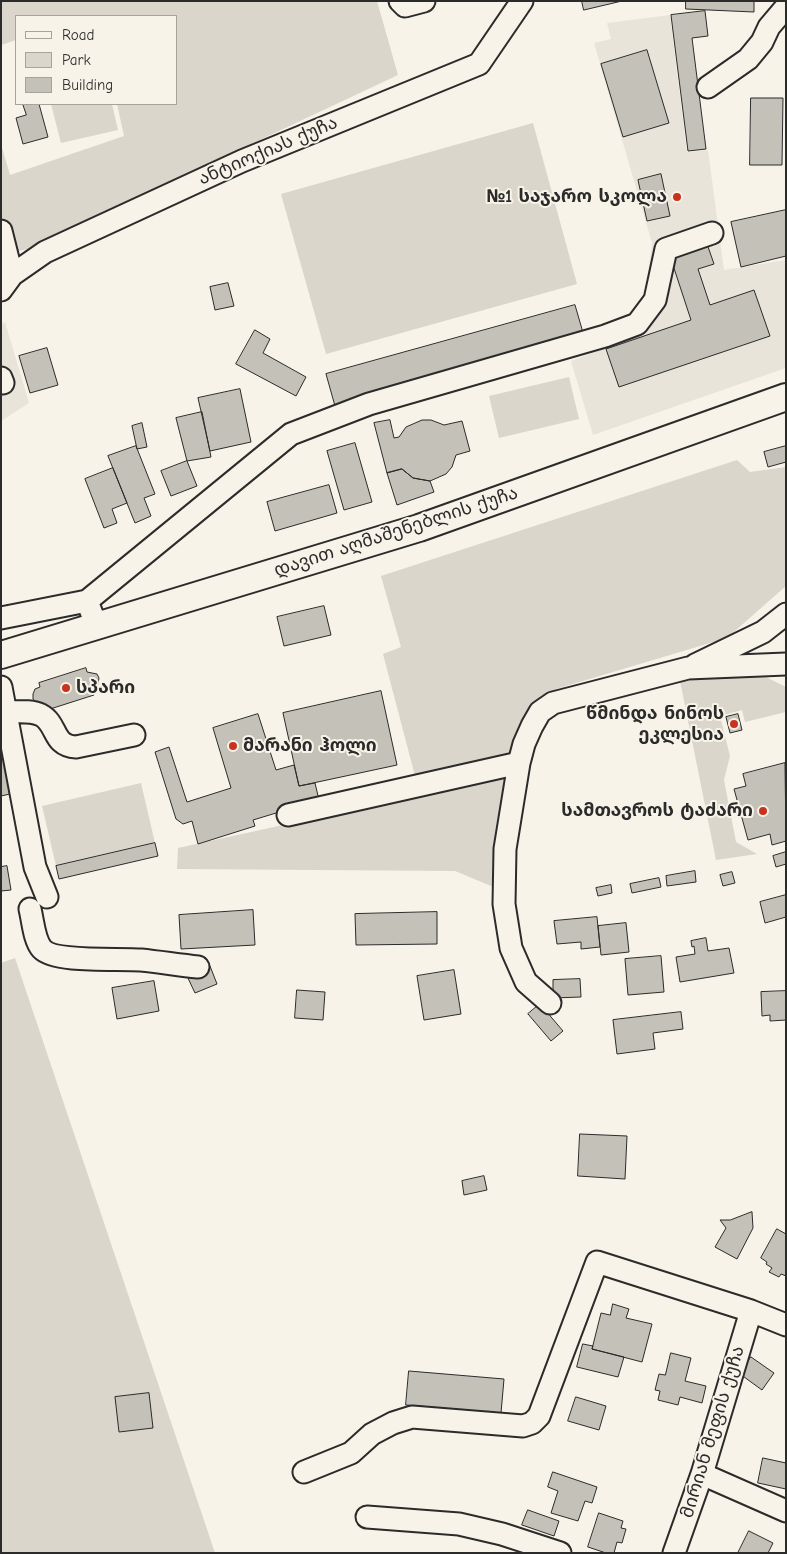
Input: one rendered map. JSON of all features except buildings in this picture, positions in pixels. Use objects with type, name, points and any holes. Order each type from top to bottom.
[{"type":"main road","name":"დავით აღმაშენებლის ქუჩა","points":[[1,655],[419,528],[786,396]]},
{"type":"street","points":[[400,1],[405,6],[424,1]]},
{"type":"street","name":"ანტიოქიას ქუჩა","points":[[7,282],[44,252],[242,161],[479,64],[522,1]]},
{"type":"street","points":[[708,87],[748,59],[762,42],[769,27],[786,8]]},
{"type":"street","points":[[1,231],[7,282]]},
{"type":"street","points":[[1,618],[87,601],[291,434],[369,404],[605,336],[636,324],[654,300],[666,249],[712,233]]},
{"type":"street","points":[[87,601],[96,626]]},
{"type":"street","points":[[550,1003],[526,982],[511,948],[504,904],[505,849],[519,763],[524,744],[540,712],[553,703],[688,668],[763,632],[786,614]]},
{"type":"street","points":[[688,668],[786,664]]},
{"type":"street","points":[[1,687],[35,867],[39,943],[41,948],[48,954],[77,958],[140,960],[198,968]]},
{"type":"street","points":[[6,712],[35,712],[42,715],[48,721],[62,744],[68,747],[134,735]]},
{"type":"street","points":[[288,815],[519,763]]},
{"type":"street","points":[[304,1472],[351,1453],[372,1434],[393,1423],[412,1417],[523,1426],[532,1423],[539,1416],[597,1262],[751,1311],[786,1325]]},
{"type":"street","name":"მირიან მეფის ქუჩა","points":[[674,1553],[702,1474],[751,1311]]},
{"type":"street","points":[[702,1474],[786,1511]]},
{"type":"street","points":[[367,1517],[459,1524],[502,1534],[560,1553]]},
{"type":"shaded area","name":"№1 საჯარო სკოლა","points":[[670,15],[687,152],[708,150],[724,270],[786,260],[786,368],[593,435],[571,361],[600,350],[594,332],[631,320],[645,296],[652,243],[594,43],[611,39],[607,23]]},
{"type":"shaded area","points":[[5,322],[29,403],[1,421],[1,325]]},
{"type":"green space","points":[[1,1],[377,1],[398,75],[28,249],[1,255],[1,144],[10,175],[124,136],[117,105],[178,105],[178,15],[15,15],[15,40],[1,45]]},
{"type":"green space","points":[[51,105],[112,105],[118,130],[61,143]]},
{"type":"green space","points":[[533,123],[577,284],[326,354],[281,194]]},
{"type":"green space","points":[[569,377],[579,419],[499,438],[489,396]]},
{"type":"green space","points":[[737,460],[750,472],[786,467],[786,586],[727,638],[556,689],[508,778],[496,888],[455,871],[177,869],[178,848],[420,795],[383,654],[401,647],[381,576]]},
{"type":"green space","points":[[762,675],[786,687],[786,712],[745,722],[742,710],[720,716],[730,756],[724,780],[736,842],[757,854],[716,860],[680,681]]},
{"type":"green space","points":[[141,783],[155,843],[56,866],[42,806]]},
{"type":"green space","points":[[15,958],[215,1553],[1,1553],[1,963]]},
{"type":"place","name":"№1 საჯარო სკოლა","points":[[677,197]]},
{"type":"place","name":"სპარი","points":[[66,688]]},
{"type":"place","name":"წმინდა ნინოს ეკლესია","points":[[734,724]]},
{"type":"place","name":"მარანი ჰოლი","points":[[233,746]]},
{"type":"place","name":"სამთავროს ტაძარი","points":[[763,811]]}]
